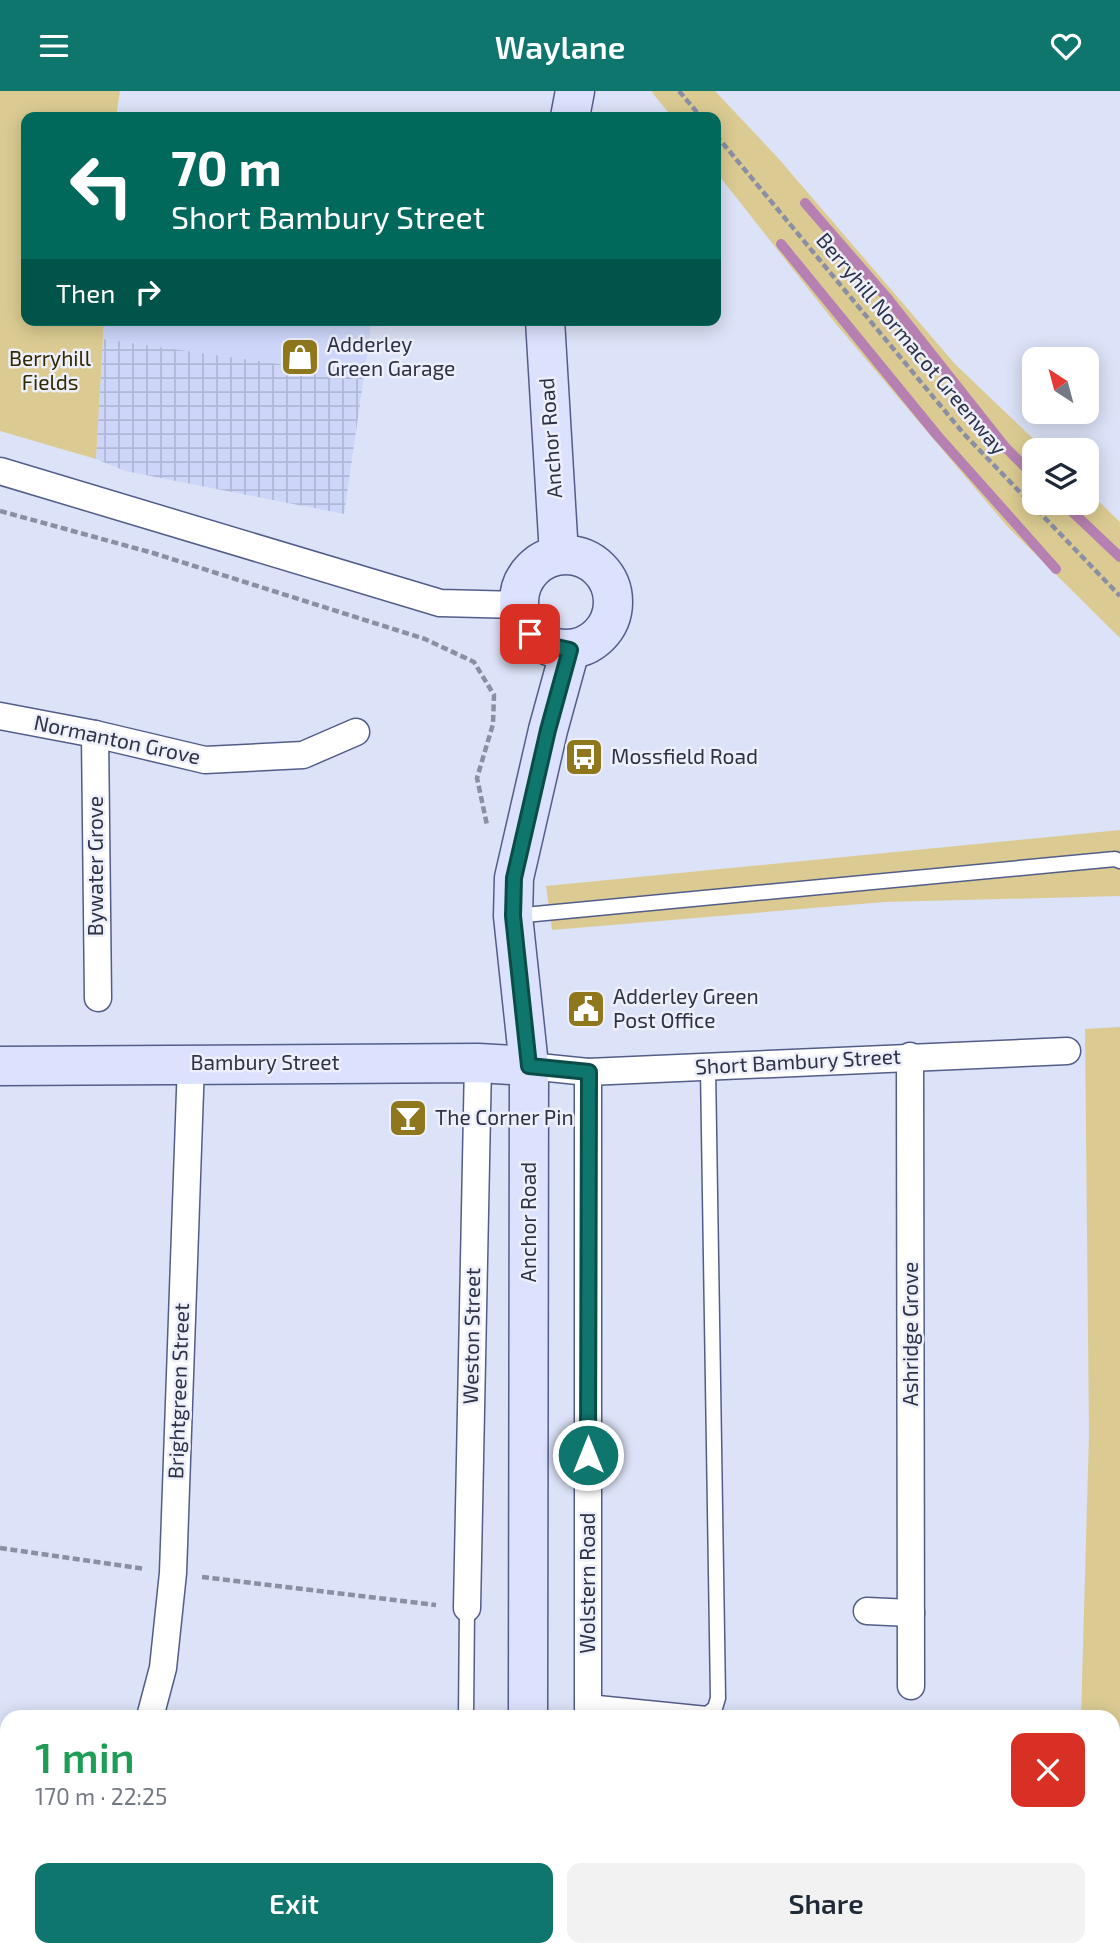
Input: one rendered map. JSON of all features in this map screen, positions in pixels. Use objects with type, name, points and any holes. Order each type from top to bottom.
[{"type":"main road","points":[[571,112],[575,91]]},
{"type":"main road","name":"Anchor Road","points":[[545,326],[559,555]]},
{"type":"main road","points":[[559,555],[576,556],[590,561],[603,572],[614,599],[610,620],[599,636],[586,646],[570,650],[543,644],[530,634],[518,605],[520,588],[528,573],[543,560],[559,555]]},
{"type":"main road","name":"Anchor Road","points":[[528,1710],[529,1066],[513,916],[514,878],[548,730],[570,650]]},
{"type":"main road","name":"Bambury Street","points":[[0,1066],[478,1063],[529,1066]]},
{"type":"street","points":[[0,471],[440,603],[518,605]]},
{"type":"street","name":"Normanton Grove","points":[[0,716],[95,734],[205,760],[303,755],[356,732]]},
{"type":"street","name":"Bywater Grove","points":[[95,734],[97,997]]},
{"type":"street","name":"Short Bambury Street","points":[[529,1066],[589,1072],[1067,1051]]},
{"type":"street","name":"Ashridge Grove","points":[[910,1056],[911,1686]]},
{"type":"street","name":"Brightgreen Street","points":[[152,1710],[163,1668],[173,1573],[191,1063]]},
{"type":"street","name":"Weston Street","points":[[467,1608],[478,1063]]},
{"type":"street","name":"Wolstern Road","points":[[588,1709],[589,1072]]},
{"type":"street","points":[[867,1611],[911,1613]]},
{"type":"lane","points":[[513,916],[1115,859],[1120,861]]},
{"type":"lane","points":[[708,1068],[718,1698],[712,1710]]},
{"type":"lane","points":[[466,1710],[467,1608]]},
{"type":"lane","points":[[588,1709],[612,1710]]},
{"type":"path","points":[[679,91],[697,112]]},
{"type":"path","name":"Berryhill Normacot Greenway","points":[[721,141],[964,435],[1120,596]]},
{"type":"path","points":[[0,1548],[173,1573],[467,1608]]},
{"type":"shaded area","name":"Adderley Green Garage","points":[[104,326],[371,326],[364,376],[103,339]]},
{"type":"shaded area","points":[[103,339],[364,376],[344,514],[125,471],[96,459]]},
{"type":"green space","name":"Berryhill Fields","points":[[0,91],[120,91],[117,112],[21,112],[21,326],[104,326],[96,459],[0,431]]},
{"type":"green space","points":[[651,91],[715,91],[778,158],[955,364],[1032,438],[1022,438],[1022,515],[1099,515],[1099,502],[1120,522],[1120,638],[1007,526],[836,324],[721,178],[721,112],[668,112]]},
{"type":"green space","points":[[1120,830],[1120,896],[885,902],[552,930],[546,886]]},
{"type":"green space","points":[[1120,1027],[1120,1710],[1081,1710],[1089,1434],[1085,1029]]},
{"type":"waterway","points":[[805,203],[889,300],[1006,448],[1022,464]]},
{"type":"waterway","points":[[781,244],[937,435],[1056,569]]},
{"type":"waterway","points":[[1076,515],[1120,557]]},
{"type":"place","name":"Adderley Green Garage","points":[[300,357]]},
{"type":"place","name":"Mossfield Road","points":[[584,757]]},
{"type":"place","name":"Adderley Green Post Office","points":[[586,1009]]},
{"type":"place","name":"The Corner Pin","points":[[408,1118]]},
{"type":"route","points":[[530,634],[553,648],[570,650],[548,730],[514,878],[513,916],[529,1066],[589,1072],[588,1455]]}]
